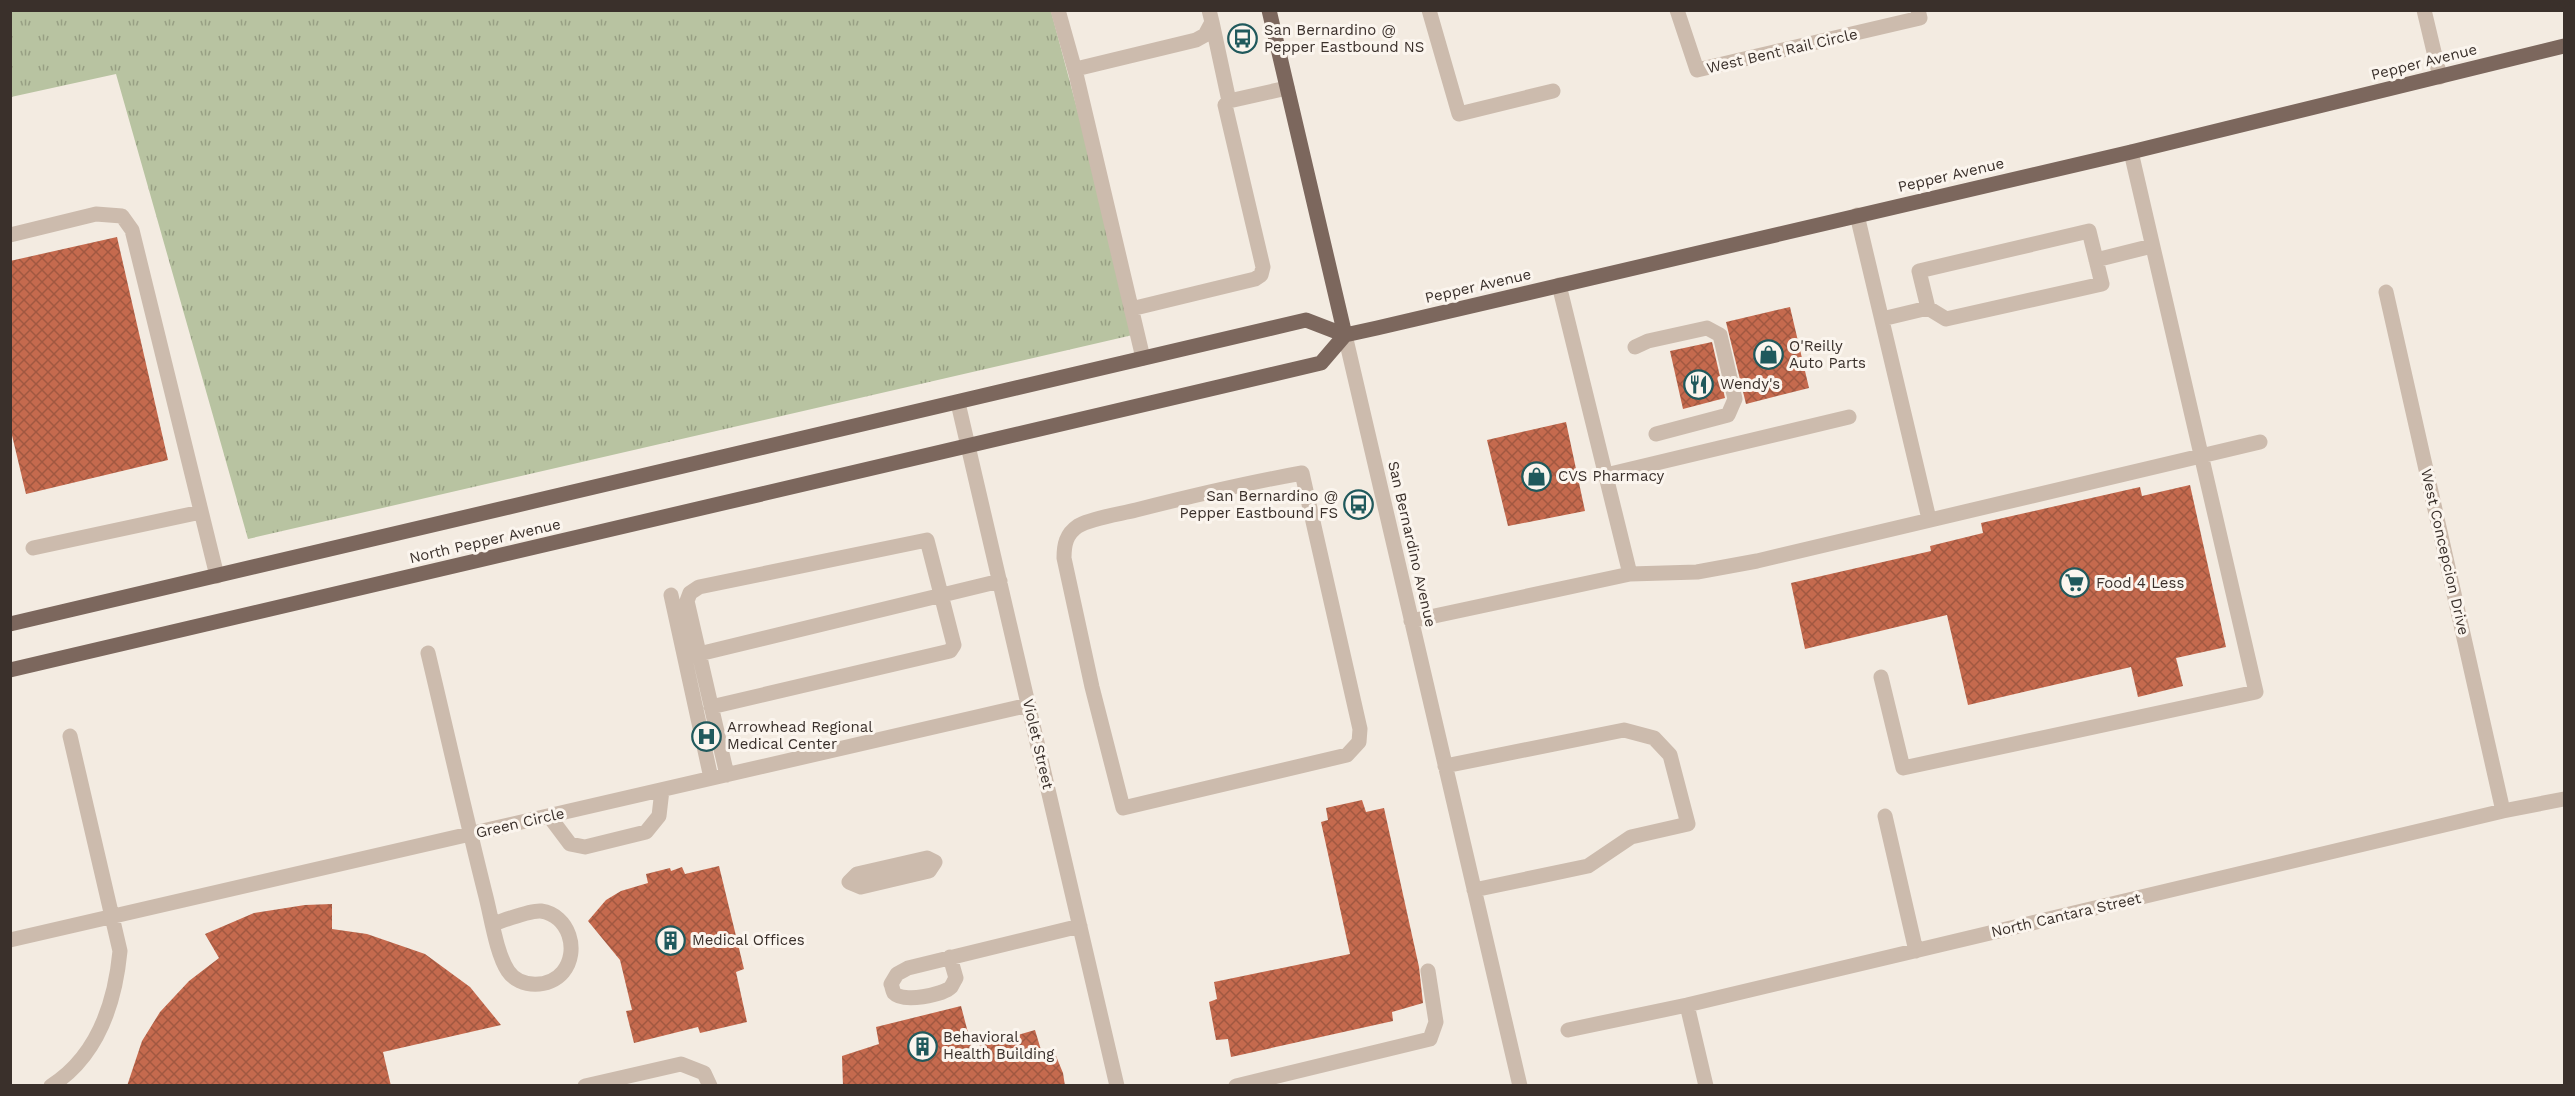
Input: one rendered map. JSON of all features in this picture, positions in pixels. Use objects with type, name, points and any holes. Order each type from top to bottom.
[{"type":"main road","name":"San Bernardino Avenue","points":[[1269,10],[1345,335]]},
{"type":"main road","name":"Pepper Avenue","points":[[1345,335],[2131,152],[2565,46]]},
{"type":"main road","points":[[958,403],[1306,320],[1345,335],[1322,363],[969,447]]},
{"type":"main road","name":"North Pepper Avenue","points":[[10,624],[958,403]]},
{"type":"main road","name":"North Pepper Avenue","points":[[10,670],[969,447]]},
{"type":"street","points":[[1058,10],[1076,74],[1143,358]]},
{"type":"street","points":[[1429,10],[1459,114],[1553,91]]},
{"type":"street","name":"West Bent Rail Circle","points":[[1677,10],[1697,70],[1920,18],[1918,10]]},
{"type":"street","points":[[2424,10],[2440,77]]},
{"type":"street","points":[[1076,74],[1080,68],[1196,40],[1205,35],[1210,16]]},
{"type":"street","points":[[1210,16],[1229,101]]},
{"type":"street","points":[[1131,309],[1255,279],[1261,275],[1263,267],[1225,105],[1229,101],[1287,88]]},
{"type":"street","points":[[1881,677],[1903,768],[2256,692],[2131,152]]},
{"type":"street","points":[[10,235],[96,214],[122,216],[132,230],[217,576]]},
{"type":"street","points":[[1857,215],[1929,519]]},
{"type":"street","points":[[1881,319],[1928,308],[1947,319],[2102,284],[2089,231],[1919,271],[1928,308]]},
{"type":"street","points":[[2096,260],[2152,246]]},
{"type":"street","points":[[1559,285],[1630,574]]},
{"type":"street","name":"West Concepcion Drive","points":[[2386,292],[2504,811]]},
{"type":"street","points":[[1635,347],[1648,341],[1707,328],[1720,336],[1723,346],[1735,399],[1728,415],[1656,434]]},
{"type":"street","name":"San Bernardino Avenue","points":[[1345,335],[1520,1086]]},
{"type":"street","name":"Violet Street","points":[[958,403],[1117,1086]]},
{"type":"street","points":[[1606,475],[1849,417]]},
{"type":"street","points":[[1411,621],[1630,574],[1697,572],[1758,561],[2260,442]]},
{"type":"street","points":[[1302,473],[1330,592],[1360,729],[1359,742],[1354,750],[1347,755],[1123,808],[1092,687],[1064,558],[1064,545],[1069,534],[1079,525],[1115,515],[1243,484],[1302,473]]},
{"type":"street","points":[[33,548],[201,512]]},
{"type":"street","points":[[711,707],[950,651],[954,645],[927,540],[699,587],[690,593],[687,601],[711,707],[727,775]]},
{"type":"street","points":[[699,654],[1000,581]]},
{"type":"street","points":[[671,595],[711,778]]},
{"type":"street","points":[[428,653],[470,834],[493,924],[504,964],[518,981],[535,985],[559,977],[567,968],[571,955],[571,943],[564,923],[556,917],[539,911],[493,924]]},
{"type":"street","name":"Green Circle","points":[[10,940],[1029,705]]},
{"type":"street","points":[[1445,766],[1624,730],[1654,738],[1670,755],[1688,824],[1631,837],[1588,866],[1474,890]]},
{"type":"street","points":[[51,1086],[78,1064],[102,1027],[118,968],[120,951],[70,736]]},
{"type":"street","points":[[549,816],[570,844],[585,847],[639,834],[650,829],[659,816],[662,790]]},
{"type":"street","name":"North Cantara Street","points":[[1568,1030],[1687,1005],[2504,811],[2565,799]]},
{"type":"street","points":[[1885,816],[1916,951]]},
{"type":"street","points":[[950,957],[1080,926]]},
{"type":"street","points":[[1236,1086],[1430,1039],[1436,1022],[1428,971]]},
{"type":"street","points":[[1687,1005],[1706,1086]]},
{"type":"street","points":[[585,1086],[681,1064],[704,1073],[710,1086]]},
{"type":"green space","points":[[10,11],[1051,11],[1137,334],[248,539],[116,74],[11,97]]},
{"type":"building","points":[[117,237],[168,460],[26,494],[10,427],[10,261]]},
{"type":"building","name":"O'Reilly Auto Parts","points":[[1790,307],[1809,388],[1746,404],[1726,322]]},
{"type":"building","name":"Wendy's","points":[[1712,342],[1725,398],[1683,409],[1670,351]]},
{"type":"building","name":"CVS Pharmacy","points":[[1566,422],[1585,511],[1508,526],[1487,440]]},
{"type":"building","name":"Food 4 Less","points":[[2190,485],[2226,647],[2176,658],[2183,686],[2138,697],[2131,667],[1968,705],[1947,615],[1805,649],[1791,583],[1931,551],[1930,546],[1983,533],[1981,523],[2140,487],[2142,496]]},
{"type":"building","points":[[1362,800],[1366,812],[1384,808],[1419,967],[1423,1003],[1392,1012],[1393,1021],[1231,1057],[1228,1039],[1216,1040],[1209,1002],[1217,999],[1214,982],[1350,954],[1321,822],[1328,820],[1326,808]]},
{"type":"building","name":"Medical Offices","points":[[719,866],[744,969],[736,972],[747,1022],[700,1033],[698,1027],[634,1043],[626,1011],[632,1010],[620,960],[588,921],[606,900],[621,891],[648,883],[646,874],[670,868],[671,871],[682,867],[685,874]]},
{"type":"building","points":[[332,904],[332,929],[367,934],[425,954],[470,987],[501,1025],[383,1052],[391,1086],[127,1086],[142,1041],[160,1012],[189,981],[219,958],[205,934],[254,913],[305,905]]},
{"type":"building","name":"Behavioral Health Building","points":[[961,1006],[972,1048],[1035,1030],[1044,1060],[1056,1056],[1063,1073],[1065,1086],[843,1086],[842,1056],[879,1044],[876,1027]]},
{"type":"place","name":"San Bernardino @ Pepper Eastbound NS","points":[[1243,39]]},
{"type":"place","name":"O'Reilly Auto Parts","points":[[1768,355]]},
{"type":"place","name":"Wendy's","points":[[1699,384]]},
{"type":"place","name":"CVS Pharmacy","points":[[1537,476]]},
{"type":"place","name":"San Bernardino @ Pepper Eastbound FS","points":[[1359,505]]},
{"type":"place","name":"Food 4 Less","points":[[2075,583]]},
{"type":"place","name":"Arrowhead Regional Medical Center","points":[[706,736]]},
{"type":"place","name":"Medical Offices","points":[[671,940]]},
{"type":"place","name":"Behavioral Health Building","points":[[922,1046]]}]
